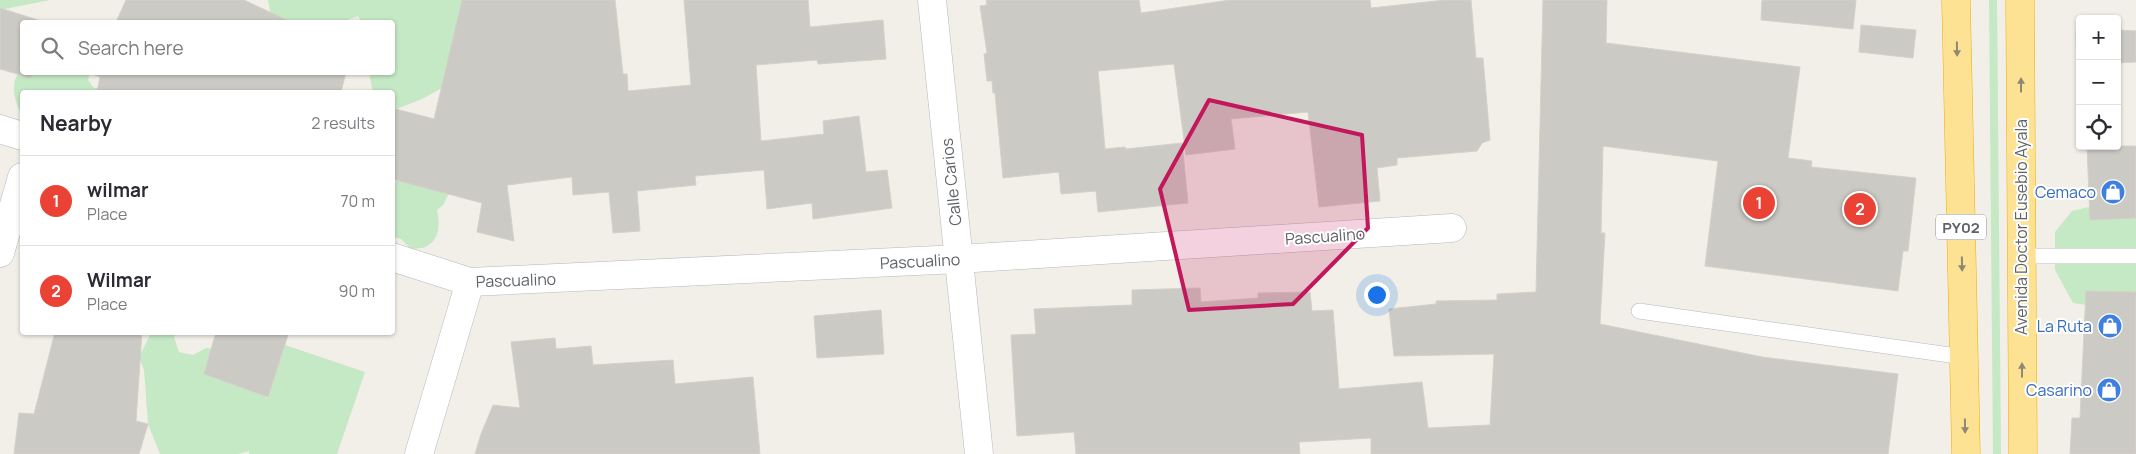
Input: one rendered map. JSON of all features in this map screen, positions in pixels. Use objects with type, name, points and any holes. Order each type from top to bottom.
[{"type":"highway","name":"PY02","points":[[1956,0],[1966,454]]},
{"type":"highway","name":"Avenida Doctor Eusebio Ayala","points":[[2020,0],[2023,454]]},
{"type":"street","name":"Calle Carios","points":[[932,0],[980,454]]},
{"type":"street","points":[[0,129],[20,135]]},
{"type":"street","points":[[0,253],[20,184]]},
{"type":"street","name":"Pascualino","points":[[395,258],[470,282],[958,259],[1452,228]]},
{"type":"street","points":[[419,454],[470,282]]},
{"type":"lane","points":[[2022,256],[2136,256]]},
{"type":"lane","points":[[1640,311],[1964,357]]},
{"type":"highlighted area","points":[[1209,100],[1362,135],[1368,228],[1293,304],[1189,310],[1160,189]]},
{"type":"green space","points":[[0,0],[50,0],[0,10]]},
{"type":"green space","points":[[268,0],[473,0],[460,78],[422,99],[395,110],[395,90],[373,90],[369,75],[395,75],[395,20],[361,20],[358,16],[347,20],[279,20],[271,17]]},
{"type":"green space","points":[[1989,0],[1997,0],[2001,454],[1993,454]]},
{"type":"green space","points":[[20,72],[20,75],[89,75],[88,80],[94,88],[106,90],[20,90],[20,111],[14,92],[15,80]]},
{"type":"green space","points":[[411,175],[450,191],[443,205],[437,210],[439,225],[437,235],[425,247],[411,249],[401,239],[395,238],[396,181]]},
{"type":"green space","points":[[2109,202],[2136,212],[2136,303],[2107,308],[2073,303],[2055,270],[2055,232],[2072,211]]},
{"type":"green space","points":[[150,335],[175,335],[179,352],[193,355],[206,348],[221,350],[264,393],[267,399],[285,345],[365,372],[337,454],[249,454],[249,451],[238,454],[160,454],[148,424],[144,370],[139,357]]},
{"type":"building","points":[[126,0],[244,0],[287,20],[117,20]]},
{"type":"building","points":[[462,0],[615,0],[623,74],[627,74],[628,91],[691,85],[684,0],[808,0],[810,27],[883,20],[886,59],[818,64],[817,60],[756,65],[761,141],[824,134],[823,121],[859,116],[866,172],[887,170],[892,208],[813,219],[812,203],[767,209],[764,170],[695,176],[696,185],[637,191],[640,231],[613,233],[609,192],[573,195],[572,177],[507,185],[514,241],[477,232],[482,203],[395,180],[395,109],[434,119]]},
{"type":"building","points":[[986,0],[1139,0],[1141,13],[1230,0],[1370,0],[1371,8],[1445,0],[1471,0],[1476,58],[1483,58],[1490,140],[1482,143],[1477,151],[1397,158],[1397,165],[1377,168],[1380,201],[1319,207],[1308,112],[1231,119],[1235,149],[1186,155],[1174,64],[1098,71],[1105,149],[1125,147],[1126,149],[1182,143],[1188,203],[1098,212],[1096,191],[1061,194],[1059,172],[1003,178],[995,93],[993,93],[992,81],[987,81],[984,54],[987,53],[980,6],[987,5]]},
{"type":"building","points":[[1543,0],[1607,0],[1606,43],[1800,67],[1788,158],[1812,161],[1811,167],[1916,178],[1908,251],[1903,251],[1898,291],[1705,266],[1718,161],[1603,146],[1601,233],[1605,233],[1600,324],[1762,357],[1898,374],[1888,454],[1371,454],[1371,438],[1299,442],[1300,454],[1076,454],[1074,432],[1017,436],[1011,335],[1036,334],[1034,309],[1132,305],[1132,290],[1200,288],[1201,302],[1258,298],[1258,293],[1310,292],[1312,311],[1333,310],[1339,389],[1422,382],[1428,428],[1490,425],[1494,354],[1394,356],[1389,309],[1436,304],[1436,301],[1497,300],[1497,294],[1536,292]]},
{"type":"building","points":[[1762,0],[1856,0],[1853,29],[1761,20]]},
{"type":"building","points":[[0,8],[38,20],[20,20],[20,75],[0,69]]},
{"type":"building","points":[[1861,25],[1916,30],[1913,58],[1859,52]]},
{"type":"building","points":[[2121,30],[2136,31],[2136,62],[2121,63]]},
{"type":"building","points":[[21,75],[32,75],[31,78]]},
{"type":"building","points":[[95,75],[345,75],[342,90],[97,90],[100,77]]},
{"type":"building","name":"Cemaco","points":[[2121,146],[2136,146],[2136,218],[2090,220],[2087,150],[2121,150]]},
{"type":"building","points":[[2086,291],[2136,292],[2136,454],[2070,454],[2072,418],[2080,418]]},
{"type":"building","points":[[881,310],[884,354],[817,358],[814,316]]},
{"type":"building","points":[[54,335],[142,335],[136,421],[148,424],[139,454],[14,454],[19,413],[34,414]]},
{"type":"building","points":[[215,335],[288,335],[268,397],[204,374]]},
{"type":"building","points":[[555,338],[556,349],[591,346],[593,365],[673,360],[675,384],[753,377],[760,454],[475,454],[493,405],[520,408],[511,342]]},
{"type":"place","name":"Cemaco","points":[[2113,192]]},
{"type":"place","name":"wilmar","points":[[1759,203]]},
{"type":"place","name":"Wilmar","points":[[1860,209]]},
{"type":"place","name":"La Ruta","points":[[2110,326]]},
{"type":"place","name":"Casarino","points":[[2109,390]]}]
